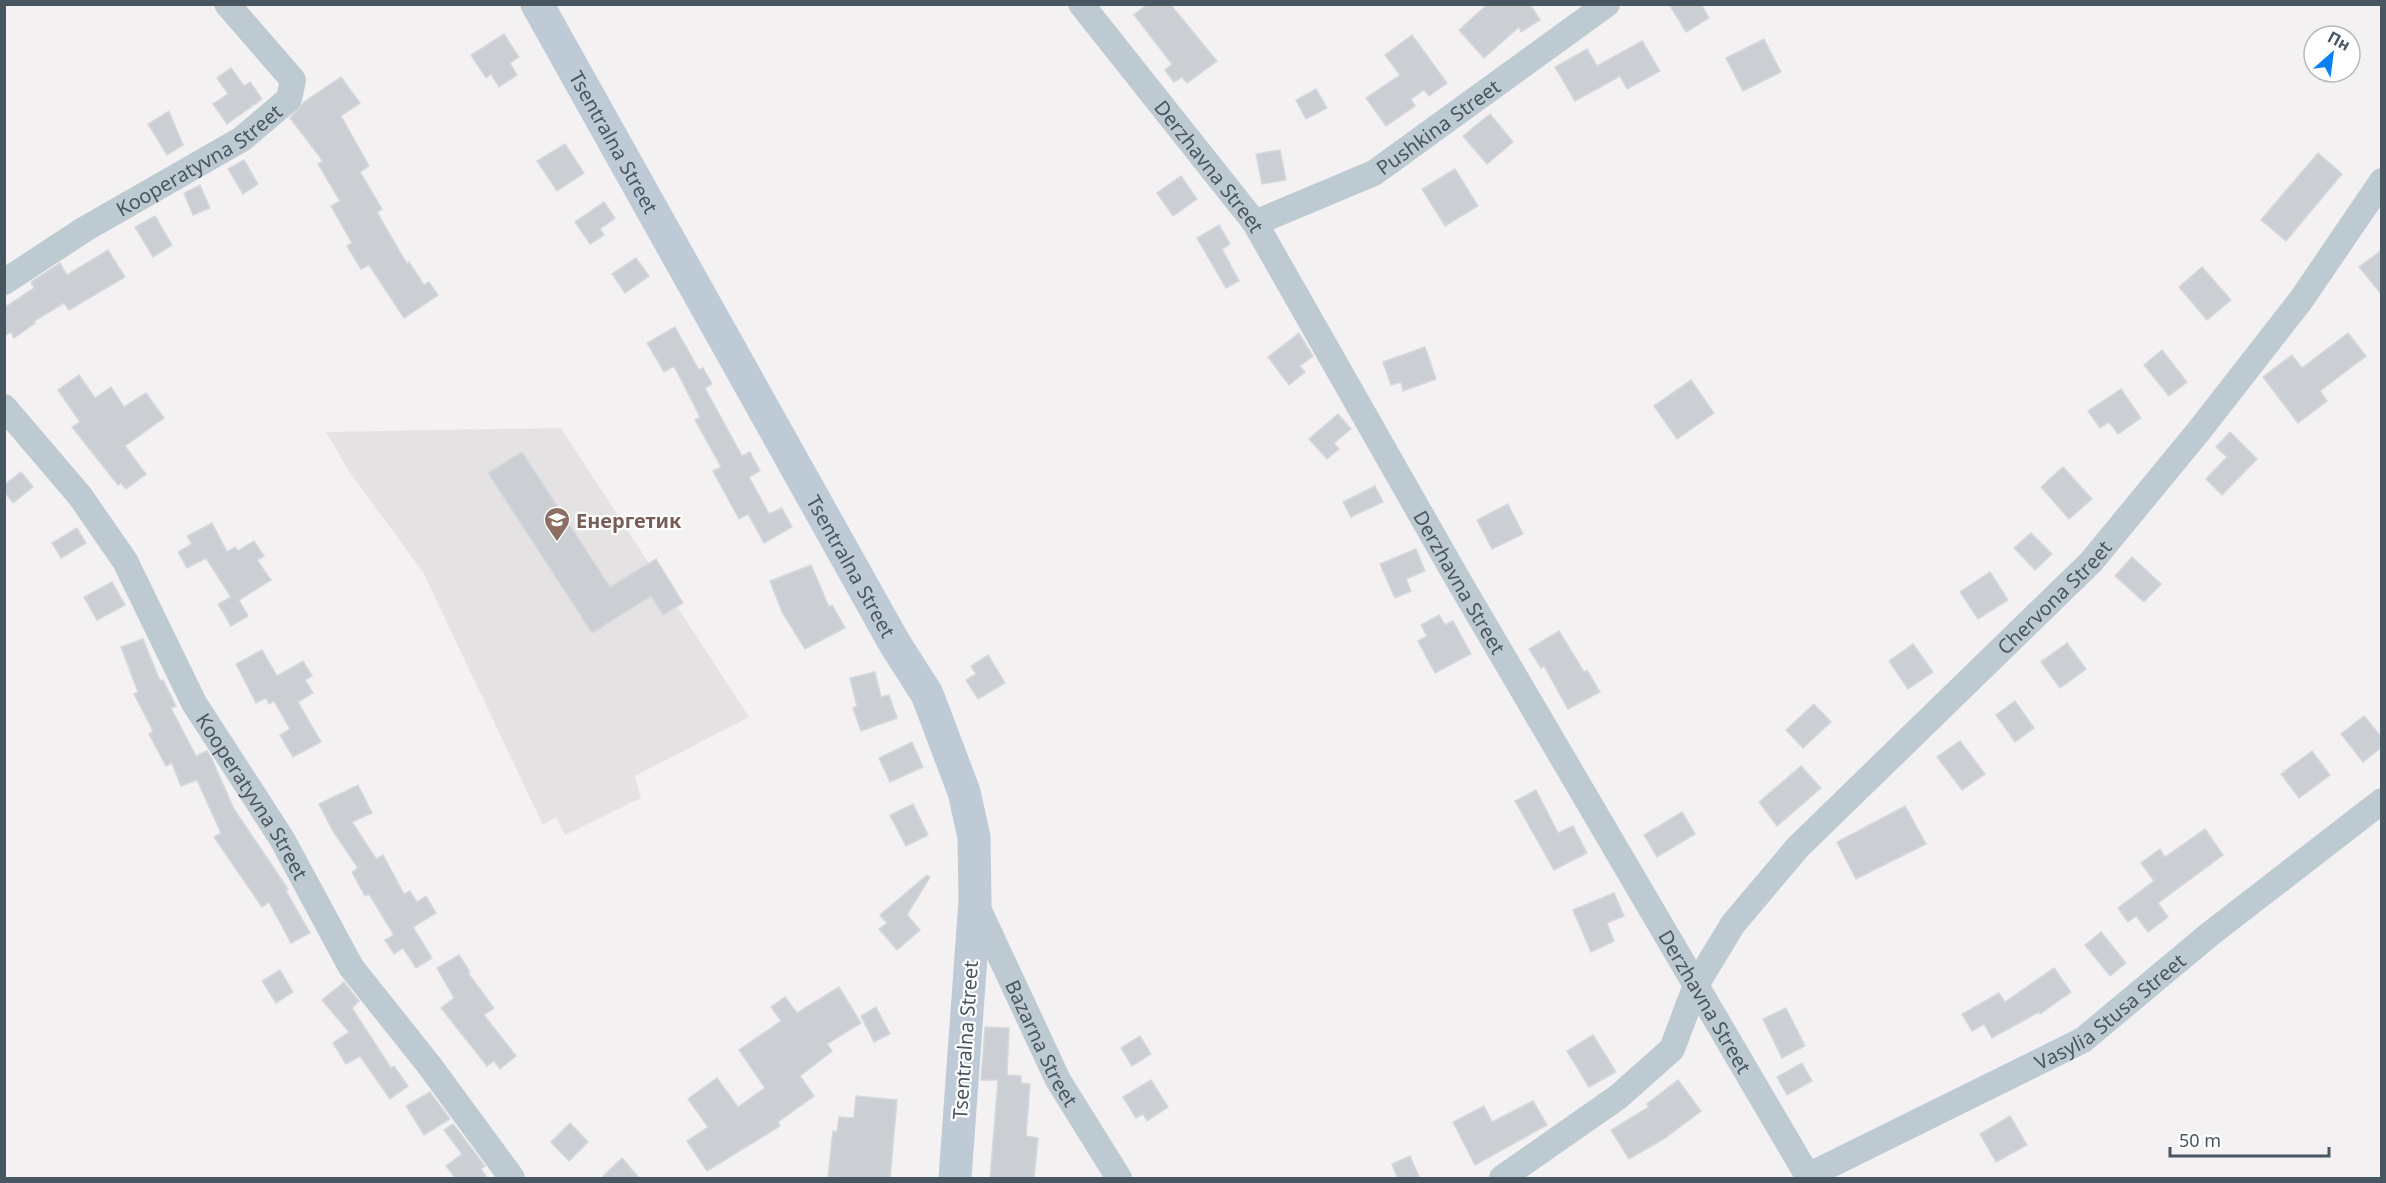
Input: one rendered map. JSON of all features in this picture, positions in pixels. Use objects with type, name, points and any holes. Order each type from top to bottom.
[{"type":"main road","name":"Tsentralna Street","points":[[537,4],[895,644],[927,694],[961,782],[974,837],[975,901],[955,1179]]},
{"type":"street","name":"Kooperatyvna Street","points":[[4,282],[85,229],[242,139],[289,99],[293,80],[227,4]]},
{"type":"street","name":"Derzhavna Street","points":[[1081,4],[1256,223],[1457,578],[1809,1177]]},
{"type":"street","name":"Pushkina Street","points":[[1256,223],[1374,173],[1607,4]]},
{"type":"street","name":"Chervona Street","points":[[1502,1179],[1618,1097],[1672,1049],[1696,985],[1733,924],[1798,847],[2091,562],[2198,432],[2301,300],[2382,181]]},
{"type":"street","name":"Kooperatyvna Street","points":[[4,407],[80,496],[125,561],[194,703],[282,839],[351,967],[429,1065],[512,1179]]},
{"type":"street","name":"Vasylia Stusa Street","points":[[1809,1177],[2083,1040],[2210,934],[2382,801]]},
{"type":"street","name":"Bazarna Street","points":[[975,901],[1058,1080],[1119,1179]]},
{"type":"shaded area","points":[[561,428],[749,717],[635,776],[641,798],[565,835],[556,817],[543,825],[423,572],[350,473],[326,432]]},
{"type":"building","points":[[1148,4],[1170,4],[1217,61],[1187,83],[1182,77],[1174,82],[1165,70],[1172,64],[1134,15]]},
{"type":"building","points":[[1488,4],[1530,4],[1540,20],[1521,32],[1519,27],[1484,58],[1459,30]]},
{"type":"building","points":[[1669,4],[1701,4],[1709,18],[1686,32]]},
{"type":"building","points":[[504,34],[519,57],[510,63],[517,75],[499,87],[491,74],[486,78],[471,55]]},
{"type":"building","points":[[1412,35],[1447,83],[1429,96],[1424,90],[1411,99],[1415,106],[1386,126],[1366,98],[1400,75],[1385,55]]},
{"type":"building","points":[[1764,39],[1781,72],[1743,91],[1726,58]]},
{"type":"building","points":[[1642,41],[1660,71],[1627,89],[1620,76],[1575,101],[1555,67],[1587,49],[1597,66]]},
{"type":"building","points":[[231,68],[244,86],[250,82],[262,99],[227,124],[213,104],[228,94],[217,78]]},
{"type":"building","points":[[341,77],[360,103],[341,116],[369,166],[360,172],[382,209],[377,212],[407,264],[409,262],[424,285],[429,282],[438,295],[404,318],[369,265],[361,269],[347,246],[352,243],[331,206],[340,201],[318,164],[323,161],[290,118],[304,102]]},
{"type":"building","points":[[1316,89],[1327,108],[1306,119],[1296,100]]},
{"type":"building","points":[[169,111],[183,145],[167,155],[148,124]]},
{"type":"building","points":[[1490,114],[1513,142],[1487,164],[1463,136]]},
{"type":"building","points":[[565,144],[584,173],[557,191],[537,161]]},
{"type":"building","points":[[1280,150],[1286,180],[1262,184],[1256,154]]},
{"type":"building","points":[[2318,153],[2342,174],[2286,241],[2261,220]]},
{"type":"building","points":[[244,160],[258,184],[243,194],[228,169]]},
{"type":"building","points":[[1455,169],[1478,206],[1445,226],[1422,189]]},
{"type":"building","points":[[1181,176],[1197,199],[1173,216],[1157,193]]},
{"type":"building","points":[[200,185],[210,208],[193,215],[184,193]]},
{"type":"building","points":[[604,202],[615,218],[600,229],[604,235],[590,244],[575,222]]},
{"type":"building","points":[[155,216],[172,245],[153,257],[135,227]]},
{"type":"building","points":[[1219,225],[1230,244],[1222,249],[1239,281],[1226,288],[1197,238]]},
{"type":"building","points":[[108,250],[125,277],[69,310],[64,303],[34,321],[35,323],[14,338],[11,332],[4,336],[4,308],[34,288],[31,282],[60,263],[67,275]]},
{"type":"building","points":[[2382,250],[2382,295],[2359,267]]},
{"type":"building","points":[[636,258],[649,276],[625,293],[612,274]]},
{"type":"building","points":[[2202,267],[2231,300],[2207,320],[2179,287]]},
{"type":"building","points":[[675,327],[699,370],[703,368],[712,384],[705,388],[742,456],[750,452],[760,471],[749,477],[769,514],[782,508],[792,527],[764,543],[748,514],[739,519],[713,471],[721,467],[695,420],[700,417],[674,366],[664,372],[647,343]]},
{"type":"building","points":[[1299,333],[1313,356],[1300,366],[1305,372],[1289,385],[1268,357]]},
{"type":"building","points":[[2348,333],[2366,356],[2320,391],[2327,401],[2298,423],[2263,377],[2292,355],[2302,368]]},
{"type":"building","points":[[1425,347],[1436,379],[1403,391],[1401,382],[1391,385],[1383,362]]},
{"type":"building","points":[[2162,350],[2187,382],[2169,396],[2144,365]]},
{"type":"building","points":[[79,375],[95,398],[111,387],[124,407],[146,393],[164,418],[125,446],[146,474],[126,489],[121,483],[118,485],[72,427],[80,422],[58,390]]},
{"type":"building","points":[[1691,380],[1714,413],[1677,439],[1654,406]]},
{"type":"building","points":[[2121,389],[2141,418],[2118,434],[2109,422],[2100,428],[2088,411]]},
{"type":"building","points":[[1338,414],[1351,429],[1334,443],[1339,449],[1327,459],[1309,439]]},
{"type":"building","points":[[2230,432],[2257,459],[2222,495],[2206,479],[2227,457],[2216,447]]},
{"type":"building","name":"Енергетик","points":[[522,452],[610,587],[656,559],[683,603],[663,615],[651,596],[592,633],[488,473]]},
{"type":"building","points":[[2063,467],[2092,499],[2069,519],[2041,487]]},
{"type":"building","points":[[21,472],[33,487],[13,503],[4,491],[4,485]]},
{"type":"building","points":[[1375,486],[1383,502],[1351,517],[1343,502]]},
{"type":"building","points":[[1508,504],[1523,534],[1492,549],[1477,520]]},
{"type":"building","points":[[212,523],[227,552],[235,547],[238,551],[254,541],[264,556],[257,560],[271,580],[239,600],[248,616],[231,626],[218,604],[231,597],[206,558],[187,568],[178,552],[192,544],[187,536]]},
{"type":"building","points":[[77,528],[86,543],[61,558],[52,543]]},
{"type":"building","points":[[2031,533],[2052,554],[2035,570],[2014,548]]},
{"type":"building","points":[[1416,549],[1425,571],[1406,579],[1411,591],[1395,598],[1380,564]]},
{"type":"building","points":[[2132,557],[2161,584],[2144,602],[2115,576]]},
{"type":"building","points":[[811,565],[829,607],[832,605],[845,628],[805,649],[782,612],[770,581]]},
{"type":"building","points":[[1990,572],[2008,600],[1978,619],[1960,592]]},
{"type":"building","points":[[112,582],[125,605],[97,620],[84,597]]},
{"type":"building","points":[[1439,615],[1445,625],[1453,621],[1471,654],[1435,673],[1418,641],[1427,636],[1421,625]]},
{"type":"building","points":[[1559,631],[1584,672],[1587,670],[1600,692],[1568,709],[1544,666],[1541,668],[1529,649]]},
{"type":"building","points":[[143,639],[160,681],[163,680],[176,706],[171,708],[196,756],[207,751],[211,757],[234,809],[288,889],[286,891],[310,933],[291,943],[269,902],[262,907],[214,837],[221,833],[197,780],[181,786],[172,763],[166,766],[149,734],[153,731],[134,694],[138,692],[121,647]]},
{"type":"building","points":[[2067,643],[2086,669],[2060,688],[2041,662]]},
{"type":"building","points":[[1913,644],[1933,672],[1908,689],[1889,661]]},
{"type":"building","points":[[262,650],[277,676],[303,661],[312,676],[305,680],[313,693],[298,702],[321,742],[293,757],[280,735],[290,729],[274,701],[269,704],[266,698],[256,703],[236,664]]},
{"type":"building","points":[[988,655],[1005,683],[978,699],[966,680],[976,674],[971,666]]},
{"type":"building","points":[[875,672],[881,697],[889,695],[897,718],[861,731],[853,708],[857,706],[850,678]]},
{"type":"building","points":[[2015,701],[2034,728],[2015,742],[1996,715]]},
{"type":"building","points":[[1814,704],[1831,722],[1803,748],[1786,730]]},
{"type":"building","points":[[2364,716],[2382,738],[2382,747],[2363,762],[2341,734]]},
{"type":"building","points":[[1960,741],[1985,774],[1962,790],[1937,757]]},
{"type":"building","points":[[912,742],[923,767],[890,782],[879,758]]},
{"type":"building","points":[[2312,751],[2330,775],[2299,798],[2281,774]]},
{"type":"building","points":[[1801,766],[1821,788],[1777,826],[1759,802]]},
{"type":"building","points":[[358,785],[372,813],[352,822],[376,859],[383,855],[404,894],[410,891],[417,902],[426,896],[436,913],[413,927],[432,958],[416,968],[403,948],[394,954],[385,940],[394,935],[369,894],[365,896],[352,872],[358,868],[333,831],[319,804]]},
{"type":"building","points":[[1536,790],[1558,833],[1573,826],[1587,853],[1554,870],[1515,801]]},
{"type":"building","points":[[913,804],[928,835],[906,846],[890,815]]},
{"type":"building","points":[[1905,806],[1926,844],[1856,879],[1837,842]]},
{"type":"building","points":[[1682,812],[1695,834],[1657,857],[1644,835]]},
{"type":"building","points":[[2205,829],[2223,855],[2158,903],[2168,917],[2148,932],[2136,916],[2128,922],[2118,908],[2154,881],[2141,863],[2160,849],[2165,857]]},
{"type":"building","points":[[927,875],[930,877],[907,915],[920,930],[897,950],[879,929],[887,923],[880,915]]},
{"type":"building","points":[[1614,893],[1624,916],[1607,923],[1614,941],[1591,952],[1573,910]]},
{"type":"building","points":[[2101,932],[2126,963],[2110,976],[2085,945]]},
{"type":"building","points":[[459,955],[470,972],[468,973],[494,1008],[484,1015],[516,1056],[500,1069],[494,1061],[487,1066],[441,1008],[454,998],[437,968]]},
{"type":"building","points":[[2054,968],[2071,992],[2040,1014],[2039,1012],[1992,1038],[1984,1024],[1972,1031],[1962,1014],[1999,993],[2005,1002]]},
{"type":"building","points":[[280,970],[293,992],[276,1003],[262,981]]},
{"type":"building","points":[[344,982],[359,1001],[352,1008],[391,1068],[394,1066],[408,1086],[390,1099],[360,1056],[346,1064],[333,1043],[349,1032],[322,1000]]},
{"type":"building","points":[[839,987],[861,1023],[827,1044],[832,1051],[800,1076],[814,1096],[778,1122],[780,1126],[707,1171],[687,1141],[708,1127],[688,1099],[717,1078],[738,1107],[765,1088],[739,1050],[781,1021],[771,1007],[785,997],[797,1013]]},
{"type":"building","points":[[876,1007],[890,1034],[874,1042],[861,1016]]},
{"type":"building","points":[[1786,1008],[1805,1046],[1782,1058],[1763,1019]]},
{"type":"building","points":[[985,1027],[1009,1028],[1007,1075],[1021,1076],[1021,1083],[1030,1084],[1026,1136],[1038,1138],[1034,1179],[990,1179],[998,1080],[981,1080]]},
{"type":"building","points":[[1593,1035],[1616,1072],[1589,1087],[1567,1051]]},
{"type":"building","points":[[1140,1036],[1151,1054],[1132,1066],[1121,1048]]},
{"type":"building","points":[[1802,1063],[1812,1081],[1787,1095],[1777,1077]]},
{"type":"building","points":[[1151,1080],[1168,1107],[1147,1121],[1143,1114],[1136,1118],[1123,1097]]},
{"type":"building","points":[[1678,1080],[1701,1111],[1665,1138],[1629,1159],[1611,1130],[1649,1107],[1647,1104]]},
{"type":"building","points":[[430,1092],[450,1119],[424,1135],[406,1106]]},
{"type":"building","points":[[856,1096],[897,1100],[890,1179],[828,1177],[833,1131],[837,1132],[839,1117],[854,1118]]},
{"type":"building","points":[[1533,1101],[1547,1125],[1475,1165],[1453,1122],[1484,1106],[1492,1122]]},
{"type":"building","points":[[2010,1116],[2027,1145],[1996,1162],[1980,1134]]},
{"type":"building","points":[[570,1123],[588,1142],[569,1161],[551,1142]]},
{"type":"building","points":[[453,1124],[485,1166],[481,1169],[488,1179],[456,1179],[446,1166],[462,1154],[444,1130]]},
{"type":"building","points":[[1410,1156],[1420,1179],[1398,1179],[1392,1164]]},
{"type":"building","points":[[622,1158],[640,1179],[600,1179]]},
{"type":"place","name":"Енергетик","points":[[557,543]]}]
